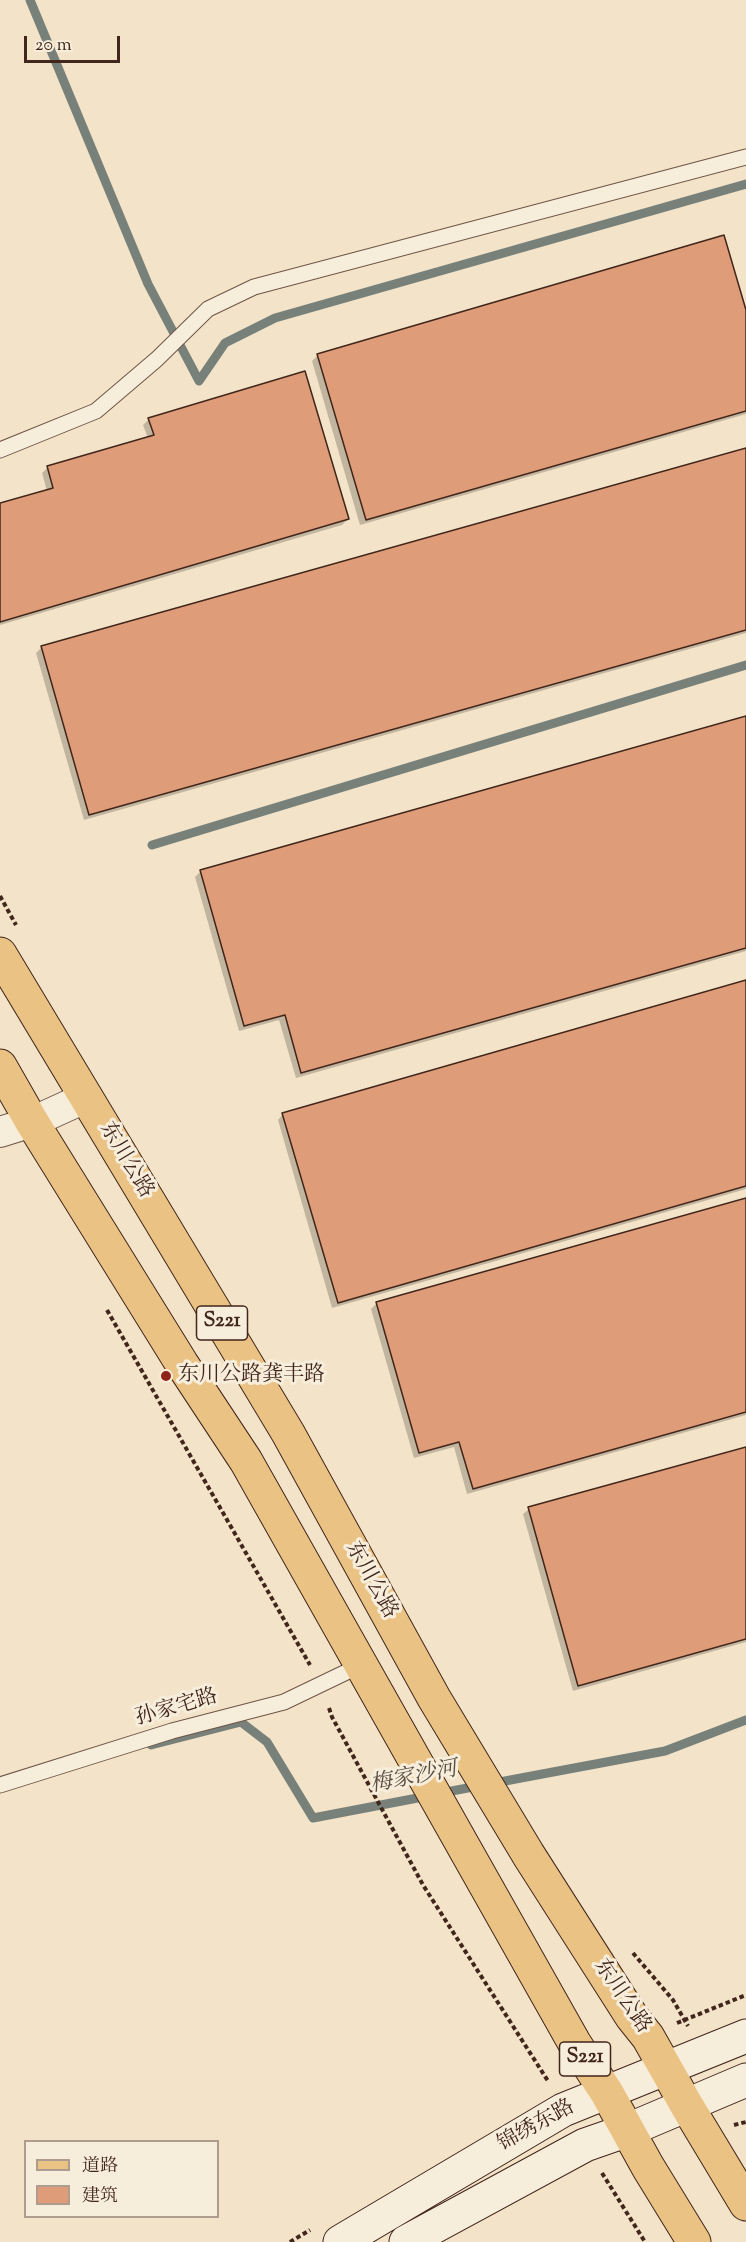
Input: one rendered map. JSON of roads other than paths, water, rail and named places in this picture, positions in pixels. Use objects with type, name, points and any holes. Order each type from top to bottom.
[{"type":"main road","name":"东川公路","points":[[0,954],[288,1432],[434,1698],[528,1854],[667,2069],[746,2204]]},
{"type":"main road","name":"S221","points":[[0,1066],[32,1122],[182,1364],[246,1461],[575,2044],[607,2093],[648,2167],[694,2242]]},
{"type":"main road","name":"锦绣东路","points":[[340,2242],[563,2110],[746,2036]]},
{"type":"main road","name":"锦绣东路","points":[[406,2242],[585,2145],[628,2130],[746,2080]]},
{"type":"street","points":[[0,1132],[32,1122],[87,1097]]},
{"type":"lane","points":[[0,450],[96,411],[168,349],[208,309],[254,287],[746,157]]},
{"type":"lane","name":"孙家宅路","points":[[0,1785],[172,1731],[284,1702],[361,1665]]},
{"type":"waterway","points":[[30,0],[148,284],[199,381],[225,343],[275,318],[746,184]]},
{"type":"waterway","points":[[152,845],[746,665]]},
{"type":"waterway","name":"梅家沙河","points":[[441,1793],[665,1751],[746,1720]]},
{"type":"waterway","name":"梅家沙河","points":[[151,1745],[241,1722],[267,1742],[313,1818],[428,1796]]},
{"type":"place","name":"东川公路龚丰路","points":[[166,1376]]}]
